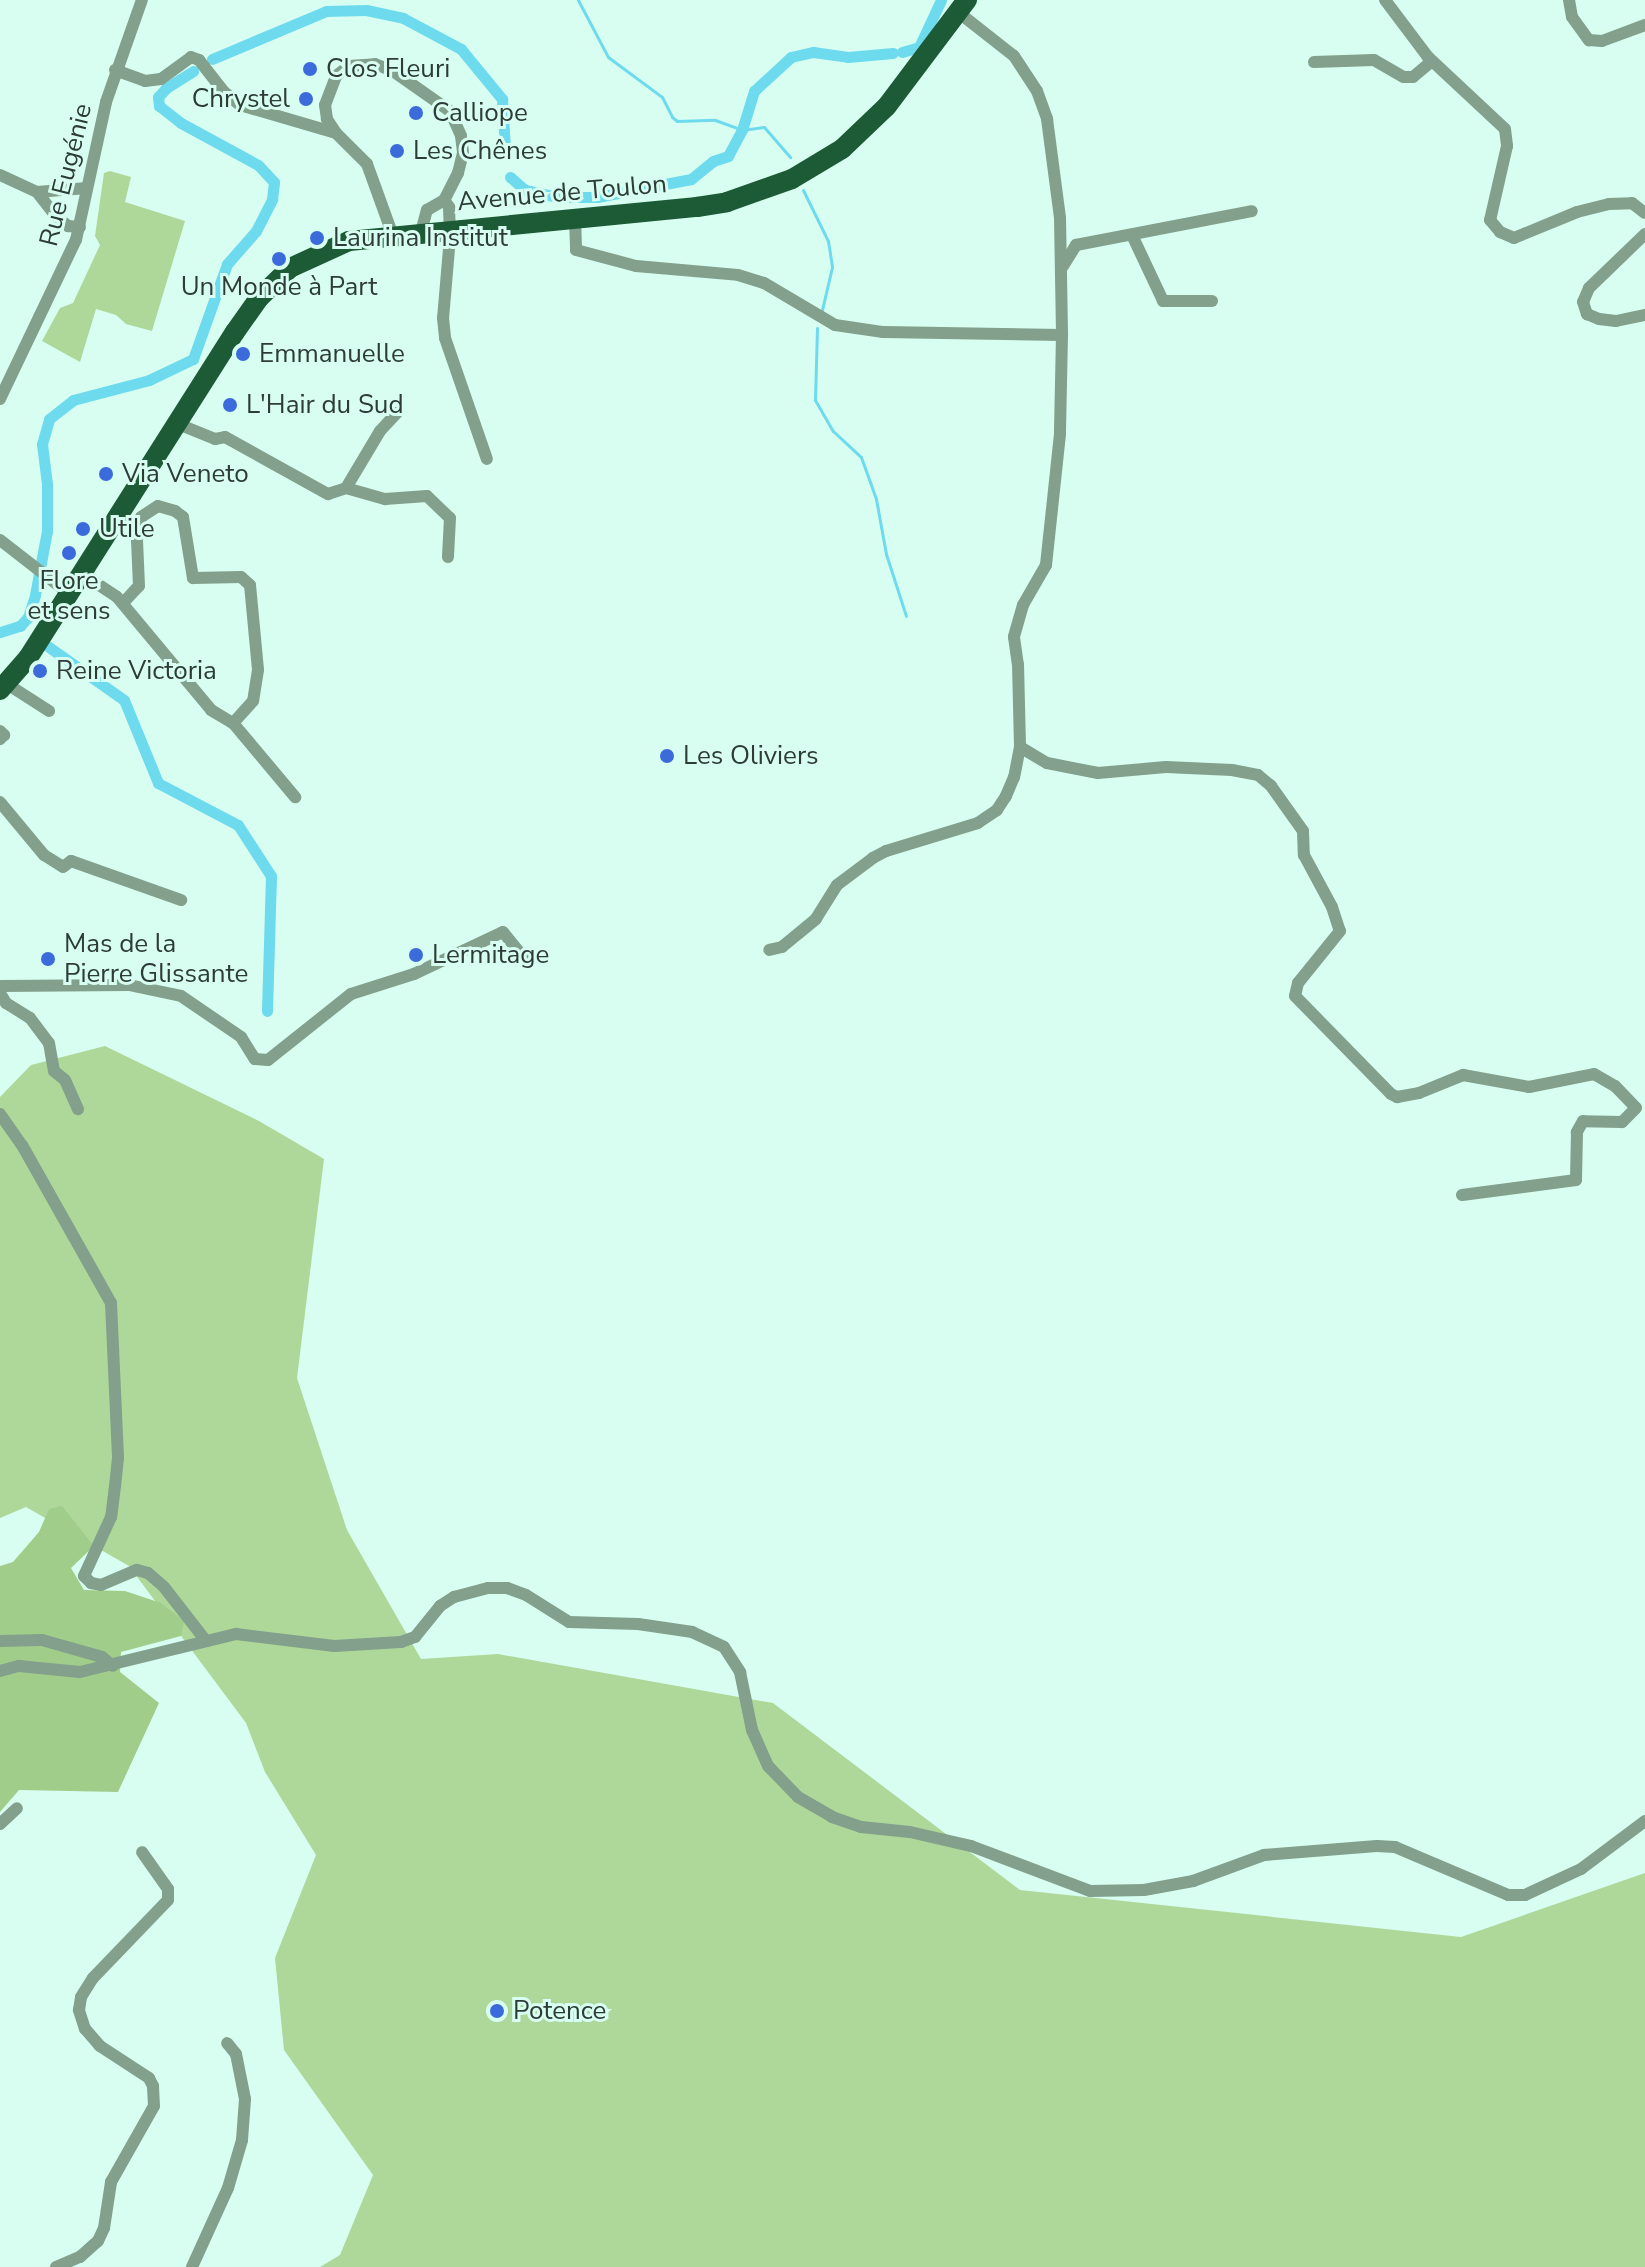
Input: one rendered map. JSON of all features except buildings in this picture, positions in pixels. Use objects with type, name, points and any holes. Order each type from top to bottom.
[{"type":"main road","name":"Avenue de Toulon","points":[[3,681],[28,658],[259,298],[290,268],[349,241],[727,202],[792,179],[842,149],[866,128],[897,95],[963,6]]},
{"type":"street","name":"Rue Eugénie","points":[[0,399],[46,309],[80,227],[115,70],[142,0]]},
{"type":"street","points":[[1385,0],[1432,61],[1505,129],[1507,146],[1490,220],[1500,232],[1514,238],[1577,212],[1609,204],[1632,203],[1645,213]]},
{"type":"street","points":[[1569,0],[1572,17],[1589,40],[1602,41],[1645,25]]},
{"type":"street","points":[[769,950],[782,947],[816,919],[837,885],[873,858],[886,851],[959,831],[997,810],[1014,777],[1020,747],[1018,664],[1014,637],[1023,605],[1046,565],[1060,434],[1063,266],[1047,119],[1037,91],[1014,56],[963,6]]},
{"type":"street","points":[[115,70],[145,81],[161,79],[191,57],[199,60],[224,92],[240,105],[336,133]]},
{"type":"street","points":[[1314,62],[1374,60],[1404,77],[1413,77],[1432,61]]},
{"type":"street","points":[[393,236],[367,164],[336,133],[327,119],[325,105],[336,76],[349,66],[375,64],[393,71],[450,111],[461,136],[463,153],[458,173],[444,200],[427,210],[421,232]]},
{"type":"street","points":[[0,175],[37,192],[68,226],[80,227]]},
{"type":"street","points":[[37,192],[75,186],[87,188]]},
{"type":"street","points":[[51,208],[57,191]]},
{"type":"street","points":[[444,200],[449,207],[443,318],[445,338],[487,459]]},
{"type":"street","points":[[1063,266],[1076,245],[1252,211]]},
{"type":"street","points":[[575,218],[576,250],[636,266],[738,275],[764,283],[835,325],[883,332],[1062,335]]},
{"type":"street","points":[[1645,234],[1589,288],[1583,302],[1587,314],[1599,319],[1616,321],[1645,315]]},
{"type":"street","points":[[1132,235],[1163,301],[1212,301]]},
{"type":"street","points":[[346,488],[380,431],[397,413]]},
{"type":"street","points":[[178,424],[215,439],[225,437],[328,494],[346,488],[385,499],[427,496],[450,518],[448,557]]},
{"type":"street","points":[[123,603],[139,586],[137,540],[141,517],[158,506],[183,517],[193,578],[241,577],[250,585],[258,670],[253,701],[233,723]]},
{"type":"street","points":[[0,540],[68,593]]},
{"type":"street","points":[[81,573],[123,603],[211,710],[233,723],[295,797]]},
{"type":"street","points":[[3,681],[49,711]]},
{"type":"street","points":[[0,731],[4,735],[0,739]]},
{"type":"street","points":[[1020,747],[1047,763],[1098,773],[1166,767],[1232,770],[1258,775],[1271,786],[1303,831],[1304,855],[1330,901],[1340,931],[1302,977],[1295,996],[1391,1094],[1397,1097],[1419,1093],[1463,1075],[1529,1087],[1594,1074],[1615,1086],[1636,1108],[1622,1122],[1583,1121],[1577,1132],[1576,1180],[1462,1195]]},
{"type":"street","points":[[0,802],[12,821],[44,855],[63,867],[71,861],[181,900]]},
{"type":"street","points":[[0,986],[129,985],[181,996],[241,1037],[255,1059],[268,1060],[351,994],[414,974],[503,932],[526,960]]},
{"type":"street","points":[[0,993],[6,1003],[30,1018],[49,1043],[54,1071],[65,1080],[78,1109]]},
{"type":"street","points":[[0,1114],[22,1145],[111,1303],[117,1472],[111,1517],[84,1576],[91,1583],[101,1585],[137,1570],[148,1573],[164,1587],[206,1641]]},
{"type":"street","points":[[0,1671],[19,1666],[80,1672],[247,1634],[334,1646],[401,1642],[415,1637],[440,1606],[454,1597],[488,1588],[507,1588],[526,1595],[569,1622],[638,1624],[692,1632],[710,1638],[734,1660],[760,1750],[779,1781],[798,1797],[846,1823],[971,1846],[1090,1891],[1144,1890],[1177,1885],[1264,1855],[1377,1846],[1395,1847],[1508,1895],[1525,1895],[1581,1869],[1645,1821]]},
{"type":"street","points":[[0,1641],[42,1640],[102,1657],[113,1666]]},
{"type":"street","points":[[0,1824],[17,1808]]},
{"type":"street","points":[[56,2267],[80,2257],[98,2241],[104,2228],[111,2182],[154,2106],[153,2086],[149,2078],[100,2046],[85,2029],[79,2004],[93,1978],[168,1900],[168,1889],[142,1852]]},
{"type":"street","points":[[192,2267],[228,2188],[242,2140],[245,2099],[236,2054],[227,2043]]},
{"type":"green space","points":[[110,171],[131,177],[125,202],[185,221],[152,331],[126,324],[116,315],[96,309],[80,362],[42,341],[60,308],[73,303],[100,245],[95,236],[104,173]]},
{"type":"green space","points":[[105,1046],[259,1121],[324,1159],[297,1378],[347,1530],[421,1659],[498,1654],[773,1703],[1020,1890],[1461,1937],[1645,1873],[1645,2267],[320,2267],[340,2255],[373,2175],[284,2050],[275,1958],[316,1855],[265,1772],[246,1723],[129,1566],[26,1507],[0,1518],[0,1097],[31,1065]]},
{"type":"green space","points":[[62,1506],[94,1546],[71,1568],[84,1590],[125,1591],[161,1603],[184,1621],[181,1636],[121,1652],[120,1672],[159,1703],[118,1792],[19,1790],[0,1812],[0,1566],[13,1562],[39,1532],[49,1509]]},
{"type":"waterway","points":[[578,0],[608,57],[662,97],[677,121],[715,120],[742,130],[764,127],[790,157]]},
{"type":"waterway","points":[[902,52],[919,47],[941,0]]},
{"type":"waterway","points":[[212,59],[326,11],[366,10],[403,18],[461,49],[502,99],[505,148]]},
{"type":"waterway","points":[[510,177],[525,190],[558,197],[597,197],[691,179],[713,161],[728,156],[742,130],[754,91],[791,57],[813,52],[848,57],[893,53]]},
{"type":"waterway","points":[[0,632],[20,626],[28,617],[35,595],[47,531],[47,484],[42,444],[49,419],[73,400],[149,380],[193,359],[227,264],[256,231],[272,199],[274,182],[258,165],[181,123],[159,106],[158,97],[166,88],[193,71]]},
{"type":"waterway","points":[[803,190],[828,241],[832,267],[822,310]]},
{"type":"waterway","points":[[817,328],[815,400],[833,431],[861,457],[876,499],[886,554],[906,616]]},
{"type":"waterway","points":[[46,645],[124,700],[158,783],[238,825],[271,876],[267,1011]]},
{"type":"place","name":"Clos Fleuri","points":[[310,69]]},
{"type":"place","name":"Chrystel","points":[[306,99]]},
{"type":"place","name":"Calliope","points":[[416,113]]},
{"type":"place","name":"Les Chênes","points":[[397,151]]},
{"type":"place","name":"Laurina Institut","points":[[317,238]]},
{"type":"place","name":"Un Monde à Part","points":[[279,259]]},
{"type":"place","name":"Emmanuelle","points":[[243,354]]},
{"type":"place","name":"L'Hair du Sud","points":[[230,405]]},
{"type":"place","name":"Via Veneto","points":[[106,474]]},
{"type":"place","name":"Utile","points":[[83,529]]},
{"type":"place","name":"Flore et sens","points":[[69,553]]},
{"type":"place","name":"Reine Victoria","points":[[40,671]]},
{"type":"place","name":"Les Oliviers","points":[[667,756]]},
{"type":"place","name":"Lermitage","points":[[416,955]]},
{"type":"place","name":"Mas de la Pierre Glissante","points":[[48,959]]},
{"type":"place","name":"Potence","points":[[497,2011]]}]
